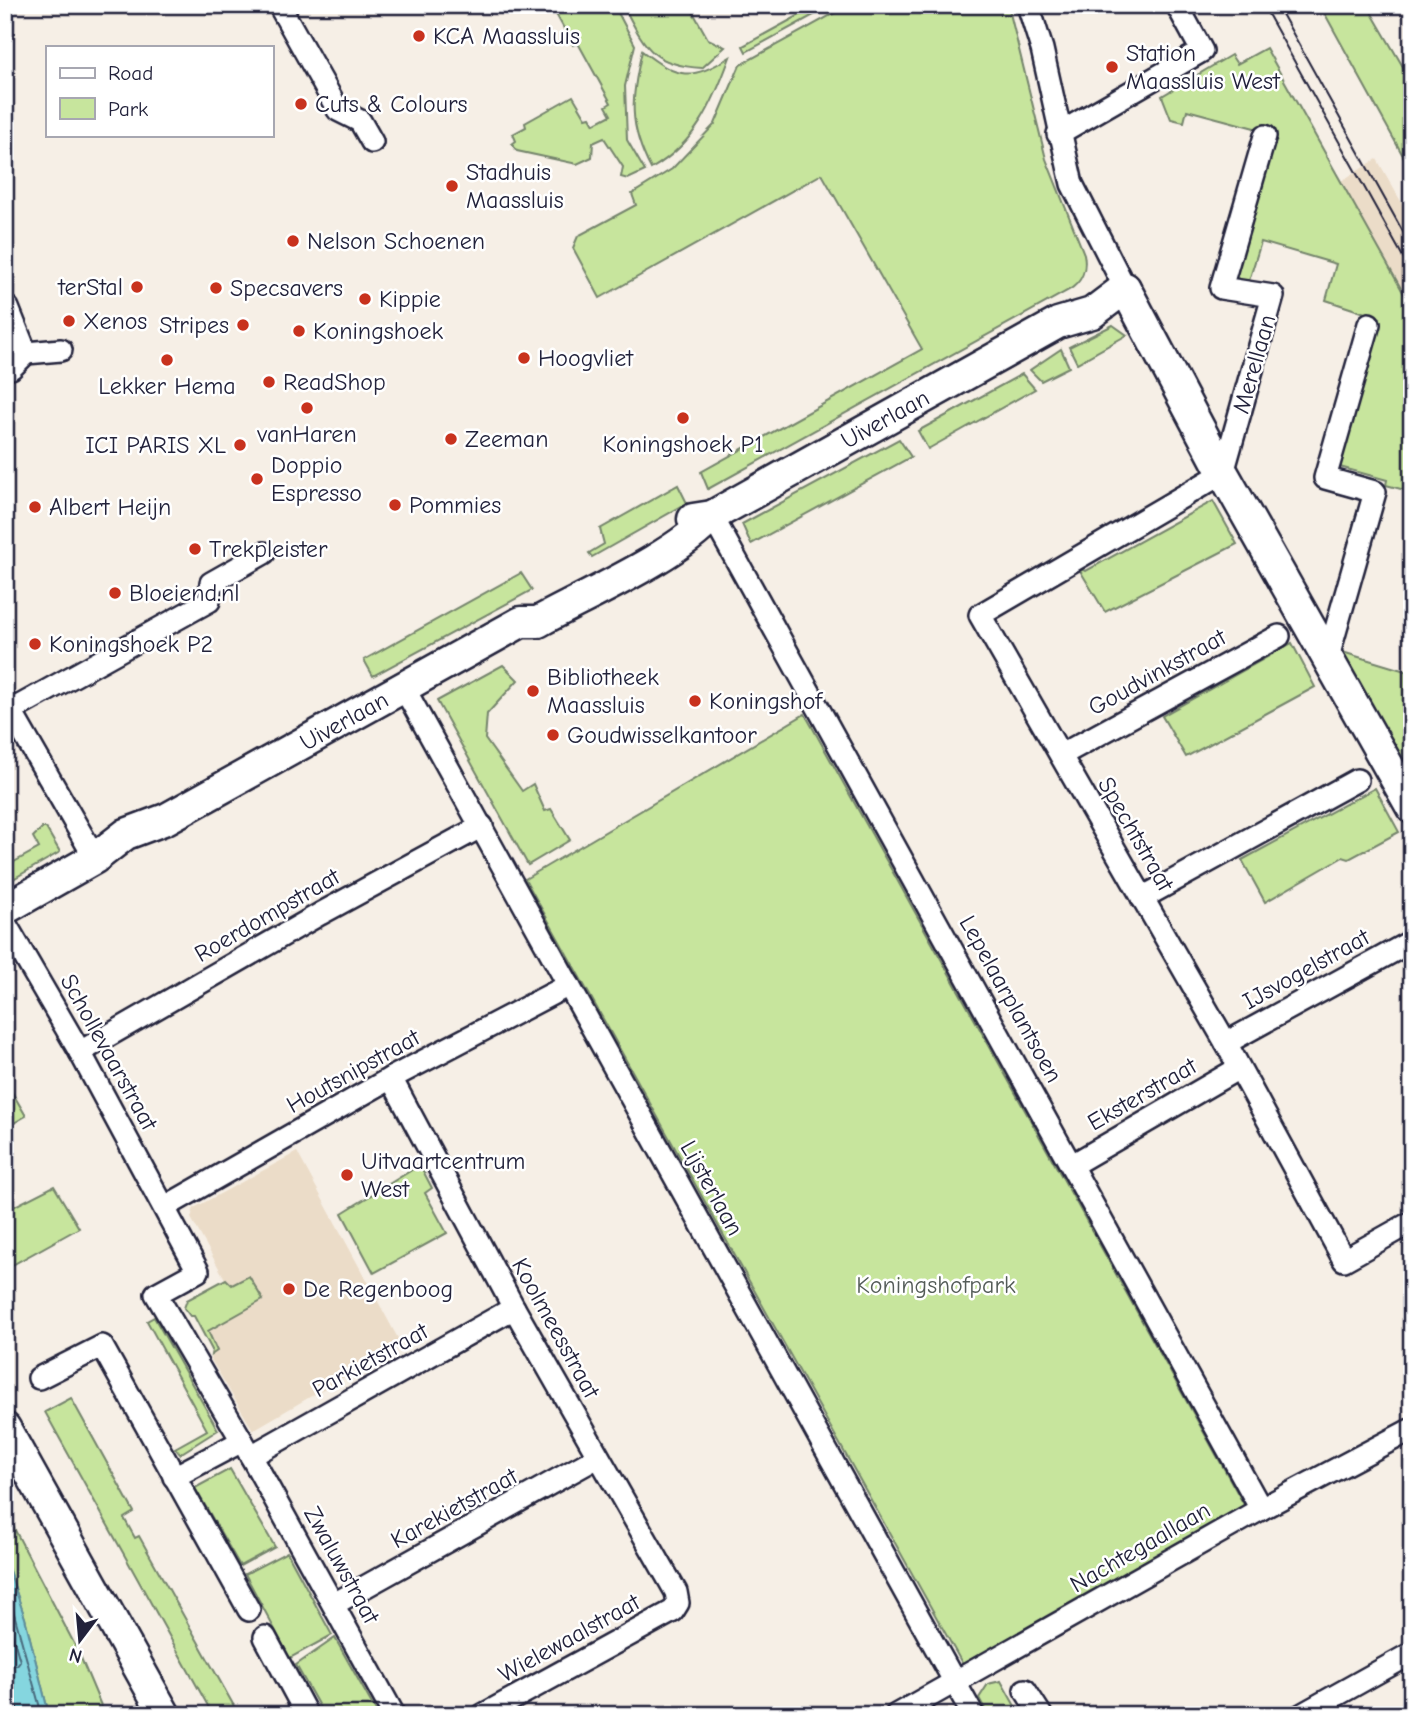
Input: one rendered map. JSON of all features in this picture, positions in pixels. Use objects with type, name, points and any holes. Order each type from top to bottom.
[{"type":"street","points":[[279,5],[338,110],[360,121],[372,142]]},
{"type":"street","points":[[1028,5],[1042,49],[1058,134],[1072,184],[1125,288]]},
{"type":"street","points":[[1058,134],[1202,51],[1177,5]]},
{"type":"street","name":"Merellaan","points":[[1223,472],[1273,296],[1221,288],[1265,136]]},
{"type":"street","name":"Uiverlaan","points":[[5,909],[96,858],[133,846],[166,820],[521,622],[538,622],[670,550],[698,532],[712,516],[1058,323],[1092,313],[1125,288]]},
{"type":"street","name":"Merellaan","points":[[1125,288],[1223,472],[1412,808]]},
{"type":"street","points":[[5,310],[8,308],[26,353]]},
{"type":"street","points":[[1328,657],[1375,492],[1325,478],[1369,324]]},
{"type":"street","points":[[5,368],[10,368],[26,353],[61,350]]},
{"type":"street","name":"Spechtstraat","points":[[1223,472],[980,615],[1226,1044],[1344,1260],[1412,1222]]},
{"type":"street","name":"Lepelaarplantsoen","points":[[712,516],[1261,1509]]},
{"type":"street","points":[[96,858],[7,709],[209,601],[211,583],[264,553]]},
{"type":"street","name":"Goudvinkstraat","points":[[1061,755],[1279,636]]},
{"type":"street","name":"Lijsterlaan","points":[[404,688],[973,1715]]},
{"type":"street","points":[[1142,898],[1357,780]]},
{"type":"street","name":"Roerdompstraat","points":[[80,1052],[320,914],[482,826]]},
{"type":"street","name":"Schollevaarstraat","points":[[5,923],[166,1207]]},
{"type":"street","name":"IJsvogelstraat","points":[[1226,1044],[1412,942]]},
{"type":"street","name":"Houtsnipstraat","points":[[166,1207],[390,1078],[569,985]]},
{"type":"street","name":"Eksterstraat","points":[[1072,1165],[1239,1068]]},
{"type":"street","name":"Koolmeesstraat","points":[[390,1078],[514,1308],[676,1592],[678,1603]]},
{"type":"street","name":"Zwaluwstraat","points":[[166,1207],[198,1271],[156,1294],[247,1449],[394,1715]]},
{"type":"street","name":"Parkietstraat","points":[[247,1449],[514,1308]]},
{"type":"street","points":[[39,1378],[102,1346],[249,1610]]},
{"type":"street","points":[[5,1427],[165,1715]]},
{"type":"street","name":"Nachtegaallaan","points":[[896,1715],[1261,1509],[1412,1429]]},
{"type":"street","points":[[174,1477],[247,1449]]},
{"type":"street","name":"Karekietstraat","points":[[334,1604],[598,1457]]},
{"type":"street","points":[[5,1460],[83,1591],[146,1715]]},
{"type":"street","name":"Wielewaalstraat","points":[[483,1715],[673,1611],[678,1603]]},
{"type":"street","points":[[265,1637],[307,1715]]},
{"type":"street","points":[[1301,1715],[1337,1706],[1412,1653]]},
{"type":"street","points":[[1025,1690],[1041,1715]]},
{"type":"shaded area","points":[[1377,159],[1412,221],[1412,308],[1341,181]]},
{"type":"shaded area","name":"De Regenboog","points":[[297,1152],[401,1344],[253,1430],[210,1358],[212,1350],[194,1316],[190,1316],[184,1308],[187,1300],[225,1279],[191,1218],[194,1208]]},
{"type":"green space","points":[[551,5],[614,5],[635,45],[625,86],[627,140],[645,171],[628,179],[621,177],[623,167],[604,138],[593,143],[592,157],[577,164],[517,151],[512,144],[516,141],[513,134],[526,127],[525,123],[573,96],[586,118],[590,117],[594,124],[611,115],[606,106],[611,103],[578,43],[573,45]]},
{"type":"green space","points":[[623,5],[689,5],[708,39],[725,47],[702,68],[671,63],[660,58],[644,43]]},
{"type":"green space","points":[[818,5],[832,5],[746,52],[743,46]]},
{"type":"green space","points":[[849,5],[1008,5],[1046,159],[1084,254],[1084,270],[1077,283],[1069,290],[708,489],[701,472],[922,349],[822,174],[600,298],[573,248],[578,236],[636,205],[632,194],[672,169],[715,124],[740,65]]},
{"type":"green space","points":[[1320,5],[1367,5],[1412,82],[1412,172]]},
{"type":"green space","points":[[1266,48],[1412,308],[1412,492],[1386,485],[1387,480],[1336,466],[1380,318],[1326,300],[1336,264],[1261,242],[1248,284],[1230,277],[1273,133],[1187,110],[1184,122],[1171,119],[1162,96],[1231,55],[1237,64]]},
{"type":"green space","points":[[642,51],[665,67],[685,74],[705,70],[730,57],[717,91],[701,121],[680,147],[651,169],[635,125],[634,97]]},
{"type":"green space","points":[[1113,325],[1127,335],[1077,363],[1069,347]]},
{"type":"green space","points":[[1061,349],[1069,367],[1041,381],[1030,370]]},
{"type":"green space","points":[[1022,374],[1035,389],[928,449],[918,431]]},
{"type":"green space","points":[[899,439],[911,457],[751,544],[742,524]]},
{"type":"green space","points":[[678,485],[687,503],[592,557],[589,553],[604,544],[600,529]]},
{"type":"green space","points":[[1213,501],[1237,544],[1105,612],[1079,569],[1086,571]]},
{"type":"green space","points":[[521,573],[532,590],[373,676],[364,660]]},
{"type":"green space","points":[[1292,643],[1315,687],[1186,757],[1162,716]]},
{"type":"green space","points":[[1339,651],[1412,673],[1412,787]]},
{"type":"green space","points":[[503,665],[518,680],[487,714],[485,739],[522,791],[533,784],[545,811],[551,809],[570,840],[528,865],[437,701]]},
{"type":"green space","name":"Koningshofpark","points":[[805,714],[1247,1510],[963,1665],[525,879]]},
{"type":"green space","points":[[1375,788],[1399,832],[1349,859],[1343,857],[1265,902],[1242,860]]},
{"type":"green space","points":[[42,828],[46,828],[60,852],[6,883],[5,867],[39,848],[33,837]]},
{"type":"green space","points":[[5,1083],[26,1116],[5,1128]]},
{"type":"green space","points":[[420,1165],[432,1188],[425,1193],[447,1233],[374,1273],[342,1213]]},
{"type":"green space","points":[[54,1186],[79,1228],[5,1269],[5,1211]]},
{"type":"green space","points":[[249,1276],[263,1300],[208,1331],[217,1351],[211,1355],[212,1350],[194,1316],[190,1316],[184,1308],[187,1300],[226,1279],[232,1285]]},
{"type":"green space","points":[[154,1317],[218,1430],[180,1454],[175,1448],[207,1430],[147,1321]]},
{"type":"green space","points":[[71,1398],[134,1512],[124,1518],[135,1538],[139,1536],[239,1715],[213,1715],[45,1412]]},
{"type":"green space","points":[[230,1469],[275,1547],[240,1566],[195,1488]]},
{"type":"green space","points":[[5,1511],[78,1651],[105,1715],[49,1715],[25,1618],[5,1559]]},
{"type":"green space","points":[[287,1552],[332,1635],[290,1658],[245,1574]]},
{"type":"green space","points":[[335,1638],[378,1715],[324,1715],[296,1665]]},
{"type":"green space","points":[[1001,1681],[1020,1715],[988,1715],[979,1698],[988,1684]]},
{"type":"water","points":[[5,1559],[25,1618],[49,1715],[17,1715],[5,1666]]},
{"type":"tram line","points":[[1263,5],[1412,273]]},
{"type":"tram line","points":[[1277,5],[1412,248]]},
{"type":"place","name":"KCA Maassluis","points":[[419,36]]},
{"type":"place","name":"Station Maassluis West","points":[[1112,67]]},
{"type":"place","name":"Cuts & Colours","points":[[301,104]]},
{"type":"place","name":"Stadhuis Maassluis","points":[[452,186]]},
{"type":"place","name":"Nelson Schoenen","points":[[293,241]]},
{"type":"place","name":"terStal","points":[[137,287]]},
{"type":"place","name":"Specsavers","points":[[216,288]]},
{"type":"place","name":"Kippie","points":[[365,299]]},
{"type":"place","name":"Xenos","points":[[69,321]]},
{"type":"place","name":"Stripes","points":[[243,325]]},
{"type":"place","name":"Koningshoek","points":[[299,331]]},
{"type":"place","name":"Hoogvliet","points":[[524,358]]},
{"type":"place","name":"Lekker Hema","points":[[167,360]]},
{"type":"place","name":"ReadShop","points":[[269,382]]},
{"type":"place","name":"vanHaren","points":[[307,408]]},
{"type":"place","name":"Koningshoek P1","points":[[683,418]]},
{"type":"place","name":"Zeeman","points":[[451,439]]},
{"type":"place","name":"ICI PARIS XL","points":[[240,445]]},
{"type":"place","name":"Doppio Espresso","points":[[257,479]]},
{"type":"place","name":"Pommies","points":[[395,505]]},
{"type":"place","name":"Albert Heijn","points":[[35,507]]},
{"type":"place","name":"Trekpleister","points":[[195,549]]},
{"type":"place","name":"Bloeiend.nl","points":[[115,593]]},
{"type":"place","name":"Koningshoek P2","points":[[35,644]]},
{"type":"place","name":"Bibliotheek Maassluis","points":[[533,691]]},
{"type":"place","name":"Koningshof","points":[[695,701]]},
{"type":"place","name":"Goudwisselkantoor","points":[[553,735]]},
{"type":"place","name":"Uitvaartcentrum West","points":[[347,1175]]},
{"type":"place","name":"De Regenboog","points":[[289,1289]]}]
